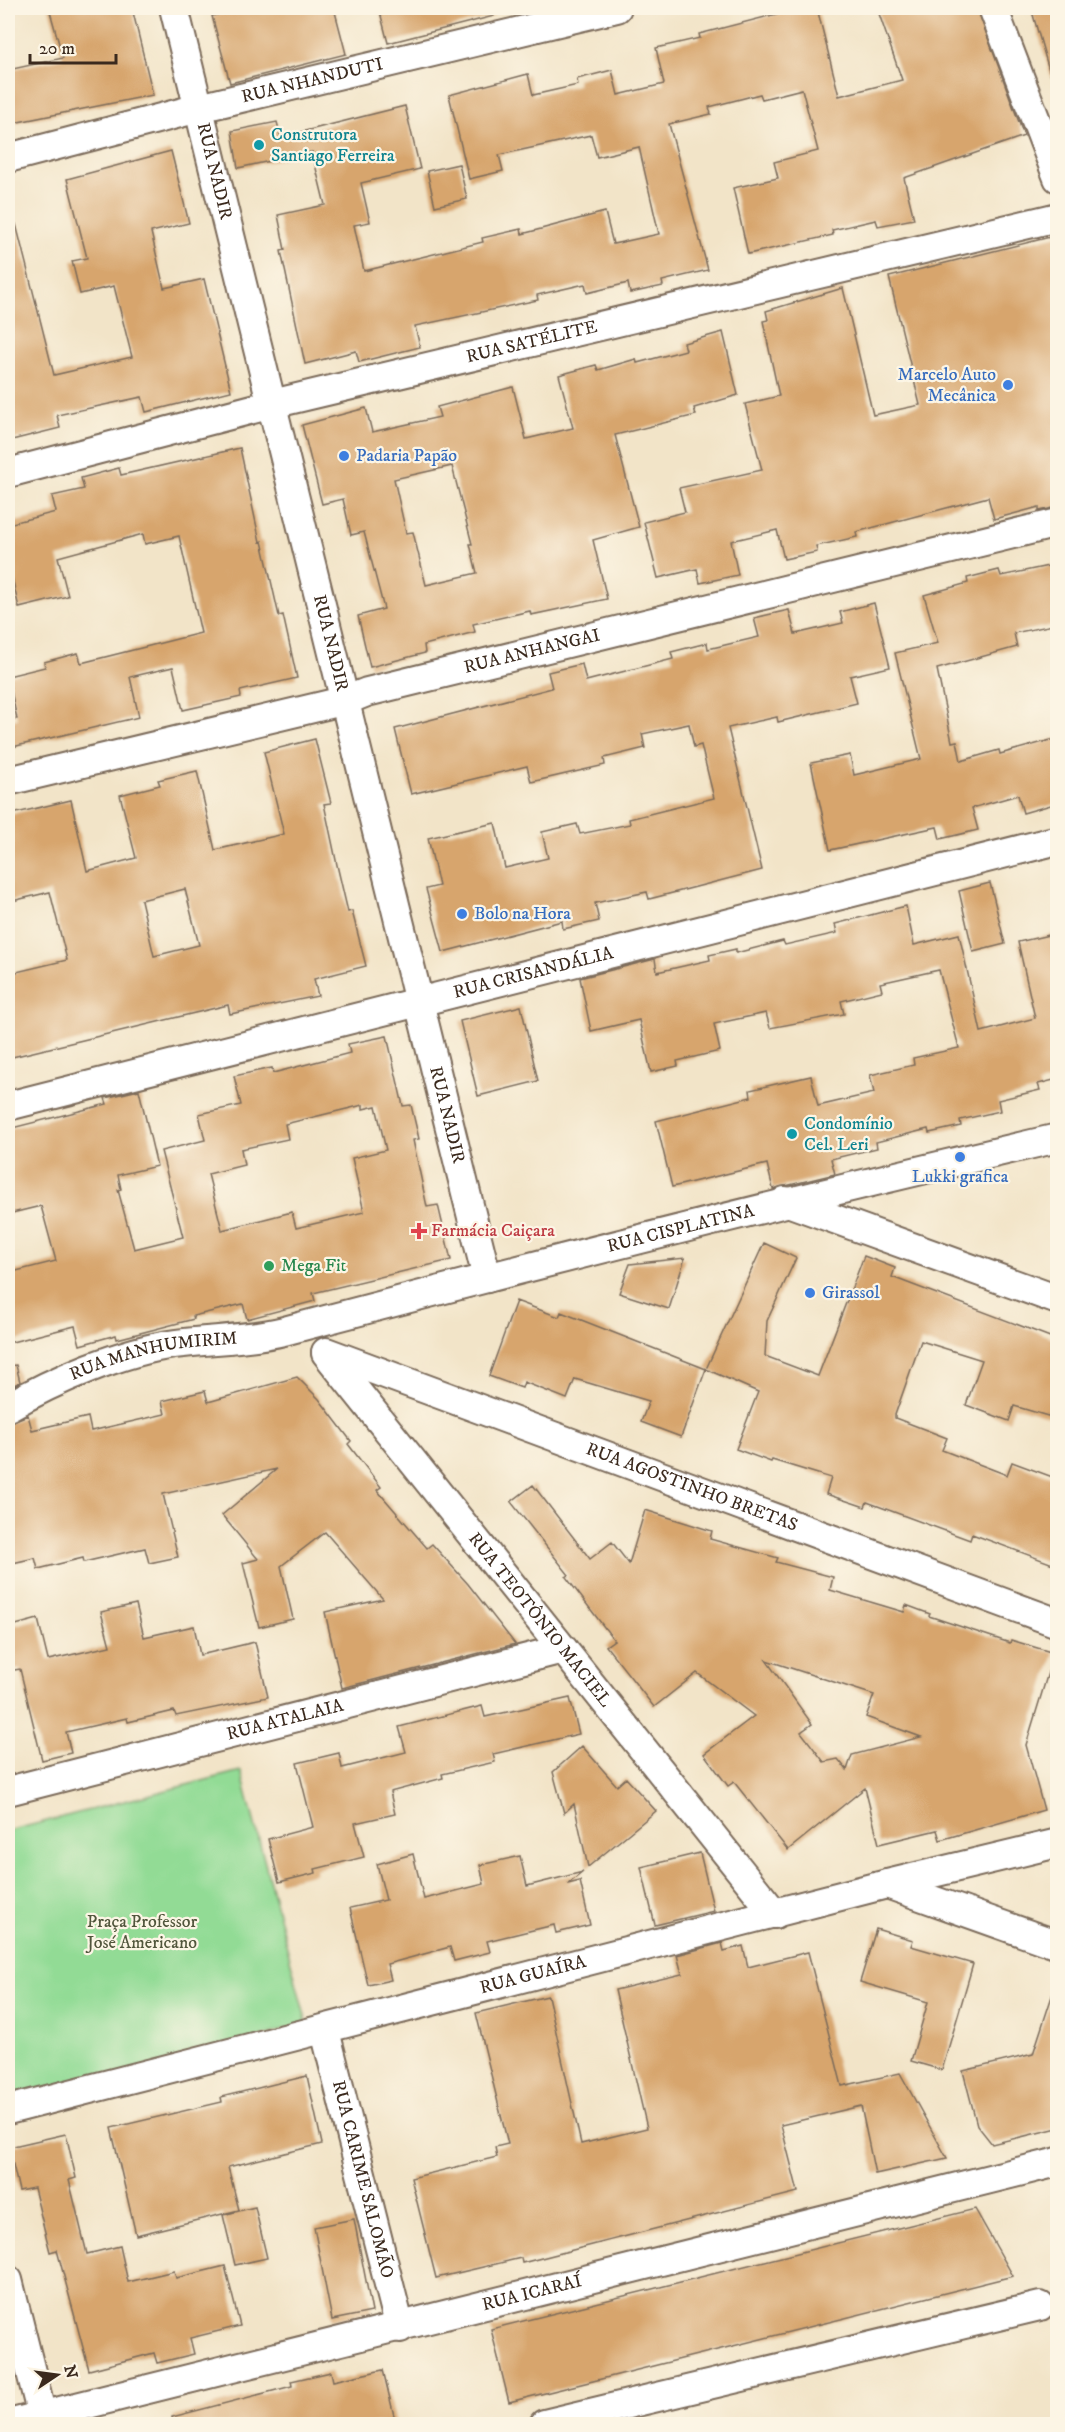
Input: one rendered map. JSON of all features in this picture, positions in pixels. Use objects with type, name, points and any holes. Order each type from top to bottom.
[{"type":"street","name":"RUA NADIR","points":[[174,8],[347,700],[487,1278]]},
{"type":"street","name":"RUA NHANDUTI","points":[[8,158],[199,108],[617,8]]},
{"type":"street","points":[[993,8],[1058,178]]},
{"type":"street","name":"RUA SATÉLITE","points":[[8,473],[273,404],[1058,217]]},
{"type":"street","name":"RUA ANHANGAI","points":[[8,781],[347,700],[367,692],[1058,524]]},
{"type":"street","name":"RUA CRISANDÁLIA","points":[[8,1106],[1058,840]]},
{"type":"street","name":"RUA CISPLATINA","points":[[306,1325],[785,1201],[1058,1138]]},
{"type":"street","points":[[785,1201],[1058,1300]]},
{"type":"street","name":"RUA TEOTÔNIO MACIEL","points":[[306,1325],[775,1914]]},
{"type":"street","name":"RUA MANHUMIRIM","points":[[8,1407],[40,1388],[143,1350],[175,1344],[264,1336],[306,1325]]},
{"type":"street","name":"RUA AGOSTINHO BRETAS","points":[[326,1352],[1058,1623]]},
{"type":"street","name":"RUA ATALAIA","points":[[8,1791],[563,1649]]},
{"type":"street","name":"RUA GUAÍRA","points":[[8,2110],[325,2031],[887,1884],[1058,1844]]},
{"type":"street","points":[[887,1884],[1058,1945]]},
{"type":"street","name":"RUA CARIME SALOMÃO","points":[[325,2031],[400,2328]]},
{"type":"street","name":"RUA ICARAÍ","points":[[8,2424],[43,2420],[1058,2162]]},
{"type":"street","points":[[8,2280],[43,2420]]},
{"type":"street","points":[[544,2424],[637,2414],[1040,2306]]},
{"type":"green space","name":"Praça Professor José Americano","points":[[241,1771],[307,2024],[8,2105],[8,1831]]},
{"type":"building","points":[[49,8],[132,8],[153,95],[8,124],[8,70],[63,58]]},
{"type":"building","points":[[245,8],[334,8],[346,54],[230,83],[212,16]]},
{"type":"building","points":[[379,8],[493,8],[494,16],[388,43]]},
{"type":"building","points":[[800,8],[817,8],[839,96],[902,80],[877,8],[977,8],[1024,136],[904,178],[914,219],[878,226],[876,220],[832,230],[833,235],[748,254],[733,188],[778,178],[774,162],[818,151],[802,89],[762,99],[760,94],[709,107],[711,114],[669,124],[708,270],[662,281],[663,286],[630,293],[628,283],[587,293],[585,284],[537,295],[538,300],[415,326],[420,347],[359,362],[356,351],[305,364],[281,251],[285,250],[278,215],[325,205],[312,152],[238,168],[232,131],[277,122],[281,137],[405,106],[420,169],[361,183],[370,222],[354,225],[364,271],[483,242],[482,238],[521,229],[522,234],[605,212],[613,244],[659,234],[639,147],[597,157],[591,135],[499,155],[503,171],[469,179],[449,95],[528,74],[533,95],[578,85],[577,79],[612,70],[618,95],[664,84],[656,48],[700,38],[699,34]]},
{"type":"building","points":[[1031,8],[1058,8],[1058,76],[1051,77]]},
{"type":"building","points":[[171,151],[189,223],[151,232],[164,288],[204,279],[231,391],[146,412],[142,397],[57,415],[60,428],[8,441],[8,225],[16,224],[54,375],[132,357],[114,286],[80,294],[72,261],[87,258],[67,179]]},
{"type":"building","points":[[459,164],[467,199],[435,206],[427,171]]},
{"type":"building","points":[[1058,235],[1058,507],[1039,511],[1039,507],[994,519],[988,497],[856,532],[857,537],[816,546],[817,552],[784,559],[777,530],[731,541],[738,575],[700,583],[697,569],[658,578],[644,522],[685,512],[679,488],[762,470],[745,404],[779,396],[763,321],[768,320],[766,311],[843,288],[873,415],[920,405],[889,277]]},
{"type":"building","points":[[723,332],[738,395],[694,408],[696,415],[615,435],[639,527],[593,540],[607,599],[531,615],[530,611],[473,624],[475,632],[424,645],[425,653],[370,667],[358,616],[384,609],[364,532],[351,535],[343,499],[322,504],[302,425],[366,408],[372,432],[440,417],[437,407],[513,387],[526,439],[573,428],[559,375],[596,365],[598,370],[636,359],[637,363],[686,350],[684,343]],"holes":[[[452,466],[472,544],[470,544],[477,573],[426,585],[413,532],[406,533],[394,479]]]},
{"type":"building","points":[[240,448],[260,542],[262,541],[279,616],[283,615],[297,678],[240,691],[241,697],[183,710],[173,667],[130,677],[139,717],[8,748],[8,721],[17,719],[8,676],[45,667],[44,662],[78,653],[81,663],[201,633],[179,536],[145,544],[143,534],[58,557],[68,596],[19,608],[8,559],[8,524],[56,512],[52,496],[84,489],[81,478],[119,468],[121,475]]},
{"type":"building","points":[[1058,564],[1058,624],[1014,633],[1017,647],[937,669],[952,742],[957,741],[961,761],[999,750],[1000,754],[1058,738],[1058,803],[1023,813],[1018,795],[972,808],[978,830],[940,839],[937,827],[830,850],[811,763],[850,755],[854,775],[921,759],[895,653],[938,643],[924,595],[968,583],[967,578],[999,570],[1001,576]]},
{"type":"building","points":[[874,603],[890,667],[850,676],[857,703],[778,722],[777,717],[728,728],[762,870],[649,899],[647,892],[595,903],[599,921],[563,929],[562,921],[443,952],[426,889],[439,886],[428,838],[495,823],[505,868],[548,858],[542,832],[577,824],[580,834],[630,824],[629,819],[714,798],[701,745],[694,747],[689,724],[642,734],[645,748],[604,758],[605,765],[531,782],[527,766],[411,794],[395,729],[552,688],[548,672],[582,664],[586,681],[673,659],[671,652],[707,643],[708,649],[759,637],[754,618],[789,610],[795,634],[843,623],[840,612]]},
{"type":"building","points":[[315,739],[331,803],[324,804],[337,865],[348,912],[352,911],[366,966],[314,979],[318,996],[230,1014],[228,1005],[8,1058],[8,974],[67,960],[50,892],[8,902],[8,815],[71,800],[87,871],[136,858],[120,795],[160,785],[158,780],[197,771],[215,850],[284,834],[264,752]],"holes":[[[185,889],[199,945],[154,956],[141,900]]]},
{"type":"building","points":[[990,883],[1005,944],[973,952],[959,891]]},
{"type":"building","points":[[906,906],[914,945],[959,934],[981,1032],[1035,1018],[1018,942],[1058,933],[1058,1079],[1038,1084],[1040,1090],[998,1100],[1000,1111],[960,1120],[961,1126],[929,1133],[928,1129],[876,1142],[877,1148],[831,1159],[835,1174],[773,1189],[767,1164],[672,1187],[656,1121],[751,1097],[750,1090],[811,1076],[818,1106],[874,1093],[870,1075],[914,1065],[913,1058],[959,1048],[939,970],[880,983],[882,991],[841,1001],[844,1014],[770,1028],[766,1013],[714,1024],[720,1051],[677,1061],[678,1066],[651,1072],[639,1020],[591,1031],[580,978],[655,959],[657,972],[710,960],[709,955],[736,949],[736,953],[783,941],[785,945],[837,933],[835,924]]},
{"type":"building","points":[[521,1006],[538,1081],[478,1096],[460,1021]]},
{"type":"building","points":[[387,1036],[403,1106],[411,1105],[419,1139],[413,1140],[427,1207],[438,1205],[451,1260],[313,1293],[315,1301],[247,1319],[243,1304],[193,1316],[194,1319],[117,1339],[116,1335],[80,1345],[75,1326],[8,1343],[8,1273],[56,1261],[41,1206],[8,1214],[8,1129],[107,1104],[105,1098],[139,1090],[157,1166],[118,1175],[121,1189],[118,1190],[134,1249],[183,1237],[161,1151],[205,1140],[199,1114],[241,1105],[234,1076],[272,1068],[273,1073],[350,1053],[348,1044]],"holes":[[[363,1105],[363,1109],[376,1106],[386,1150],[352,1158],[364,1212],[296,1228],[292,1212],[222,1230],[208,1174],[244,1165],[241,1149],[288,1139],[285,1124]]]},
{"type":"building","points":[[764,1243],[796,1258],[767,1321],[765,1356],[818,1376],[864,1256],[895,1268],[892,1277],[1058,1340],[1058,1419],[1014,1406],[1009,1421],[966,1405],[982,1360],[921,1341],[895,1418],[947,1438],[942,1450],[1007,1475],[1012,1462],[1058,1479],[1058,1566],[972,1534],[970,1540],[867,1502],[865,1507],[826,1494],[831,1478],[772,1460],[771,1462],[736,1449],[758,1392],[706,1369]]},
{"type":"building","points":[[685,1258],[669,1309],[619,1293],[630,1264]]},
{"type":"building","points":[[516,1301],[559,1317],[561,1312],[706,1369],[681,1437],[641,1422],[649,1401],[575,1379],[567,1399],[524,1382],[522,1388],[489,1376]]},
{"type":"building","points":[[16,1365],[20,1382],[8,1388],[8,1366]]},
{"type":"building","points":[[297,1377],[319,1399],[351,1441],[348,1444],[381,1487],[377,1490],[427,1548],[432,1544],[468,1584],[515,1644],[342,1688],[325,1612],[383,1599],[325,1532],[281,1566],[293,1619],[259,1627],[243,1563],[258,1559],[222,1515],[277,1469],[163,1494],[178,1557],[149,1563],[145,1548],[84,1562],[83,1558],[38,1569],[35,1558],[8,1564],[8,1423],[28,1415],[32,1430],[88,1417],[91,1431],[165,1414],[162,1401],[205,1391],[208,1402]]},
{"type":"building","points":[[533,1485],[590,1559],[612,1542],[629,1564],[645,1510],[712,1531],[710,1539],[778,1558],[776,1562],[833,1577],[830,1590],[904,1612],[906,1605],[930,1614],[929,1616],[1010,1643],[1011,1640],[1054,1653],[1026,1745],[1044,1810],[940,1840],[937,1830],[879,1844],[865,1788],[788,1850],[734,1782],[728,1786],[704,1754],[754,1716],[697,1673],[654,1707],[606,1646],[614,1640],[566,1577],[569,1575],[511,1502]],"holes":[[[766,1660],[874,1695],[866,1717],[921,1737],[852,1755],[847,1770],[838,1759],[824,1762],[801,1732],[812,1724]]]},
{"type":"building","points":[[136,1604],[144,1637],[194,1626],[200,1655],[255,1642],[268,1697],[176,1716],[174,1711],[128,1722],[127,1718],[66,1732],[71,1753],[42,1760],[20,1669],[8,1671],[8,1627],[38,1619],[48,1660],[110,1646],[101,1612]]},
{"type":"building","points":[[570,1698],[579,1734],[493,1754],[495,1762],[442,1774],[443,1778],[390,1792],[395,1814],[355,1823],[364,1857],[315,1869],[316,1873],[279,1882],[268,1839],[313,1827],[297,1763],[339,1753],[342,1768],[406,1752],[399,1727],[482,1706],[485,1717]]},
{"type":"building","points":[[582,1746],[617,1786],[626,1778],[656,1811],[588,1867],[574,1804],[564,1813],[553,1772]]},
{"type":"building","points":[[700,1853],[714,1911],[655,1925],[641,1867]]},
{"type":"building","points":[[413,1854],[424,1899],[484,1884],[480,1865],[520,1856],[527,1886],[583,1872],[568,1884],[580,1881],[590,1925],[556,1933],[554,1925],[487,1941],[490,1952],[454,1961],[450,1947],[387,1964],[391,1980],[368,1985],[350,1908],[386,1900],[377,1864]]},
{"type":"building","points":[[876,1929],[913,1940],[911,1946],[973,1964],[942,2070],[911,2061],[928,2002],[860,1982]]},
{"type":"building","points":[[722,1943],[724,1951],[743,1946],[748,1967],[808,1952],[842,2086],[900,2073],[947,2158],[875,2174],[861,2106],[781,2125],[798,2192],[522,2263],[521,2258],[436,2278],[411,2178],[497,2157],[495,2147],[508,2144],[476,2013],[548,1996],[581,2144],[647,2128],[615,1990],[682,1974],[677,1955]]},
{"type":"building","points":[[1053,1993],[1058,1993],[1058,2128],[992,2144],[977,2125],[963,2071],[1033,2054]]},
{"type":"building","points":[[307,2076],[322,2144],[228,2167],[239,2210],[136,2235],[111,2128],[222,2102],[221,2097]]},
{"type":"building","points":[[66,2134],[76,2178],[69,2180],[87,2254],[120,2246],[128,2282],[174,2271],[176,2278],[225,2266],[240,2326],[190,2338],[194,2354],[157,2363],[154,2353],[89,2370],[57,2250],[50,2252],[34,2188],[19,2191],[9,2147]]},
{"type":"building","points":[[255,2207],[267,2258],[235,2265],[223,2215]]},
{"type":"building","points":[[975,2209],[1013,2276],[509,2402],[491,2329]]},
{"type":"building","points":[[354,2219],[372,2312],[332,2320],[314,2227]]},
{"type":"building","points":[[383,2370],[396,2424],[173,2424],[172,2417],[292,2386],[291,2381],[331,2372],[333,2381]]},
{"type":"place","name":"Construtora Santiago Ferreira","points":[[259,145]]},
{"type":"place","name":"Marcelo Auto Mecânica","points":[[1008,385]]},
{"type":"place","name":"Padaria Papão","points":[[344,456]]},
{"type":"place","name":"Bolo na Hora","points":[[462,914]]},
{"type":"place","name":"Condomínio Cel. Leri","points":[[792,1134]]},
{"type":"place","name":"Lukki grafica","points":[[960,1157]]},
{"type":"place","name":"Farmácia Caiçara","points":[[419,1231]]},
{"type":"place","name":"Mega Fit","points":[[269,1266]]},
{"type":"place","name":"Girassol","points":[[810,1293]]}]
